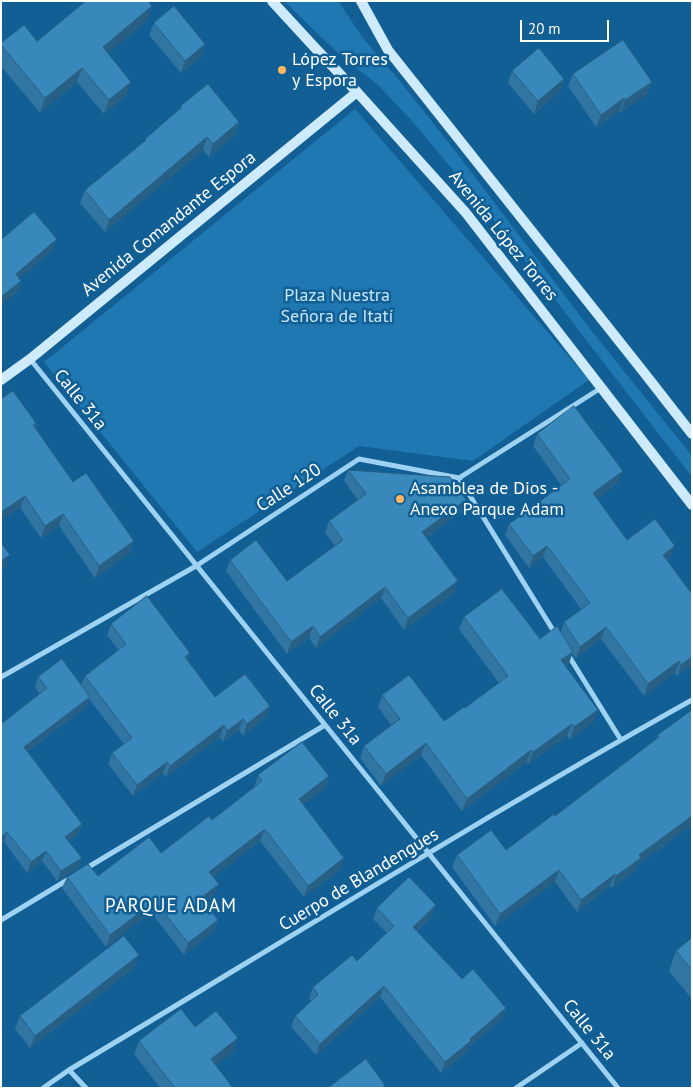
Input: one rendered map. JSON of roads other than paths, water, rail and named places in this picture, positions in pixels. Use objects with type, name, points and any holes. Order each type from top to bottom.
[{"type":"main road","name":"Avenida López Torres","points":[[272,1],[466,213],[692,505]]},
{"type":"main road","name":"Avenida López Torres","points":[[361,1],[388,50],[692,434]]},
{"type":"main road","name":"Avenida Comandante Espora","points":[[1,380],[30,359],[357,92]]},
{"type":"street","name":"Calle 31a","points":[[30,359],[618,1088]]},
{"type":"street","points":[[558,638],[459,478],[602,388]]},
{"type":"street","name":"Calle 120","points":[[1,677],[196,566],[359,459],[459,478]]},
{"type":"street","points":[[564,647],[622,740]]},
{"type":"street","name":"Cuerpo de Blandengues","points":[[43,1088],[69,1070],[429,854],[692,700]]},
{"type":"street","points":[[1,920],[325,725]]},
{"type":"street","points":[[516,1088],[582,1043]]},
{"type":"street","points":[[69,1070],[86,1088]]},
{"type":"place","name":"López Torres y Espora","points":[[282,70]]},
{"type":"place","name":"Asamblea de Dios - Anexo Parque Adam","points":[[400,499]]},
{"type":"district","name":"PARQUE ADAM","points":[[171,907]]},
{"type":"park label","name":"Plaza Nuestra Señora de Itatí","points":[[337,306]]}]
